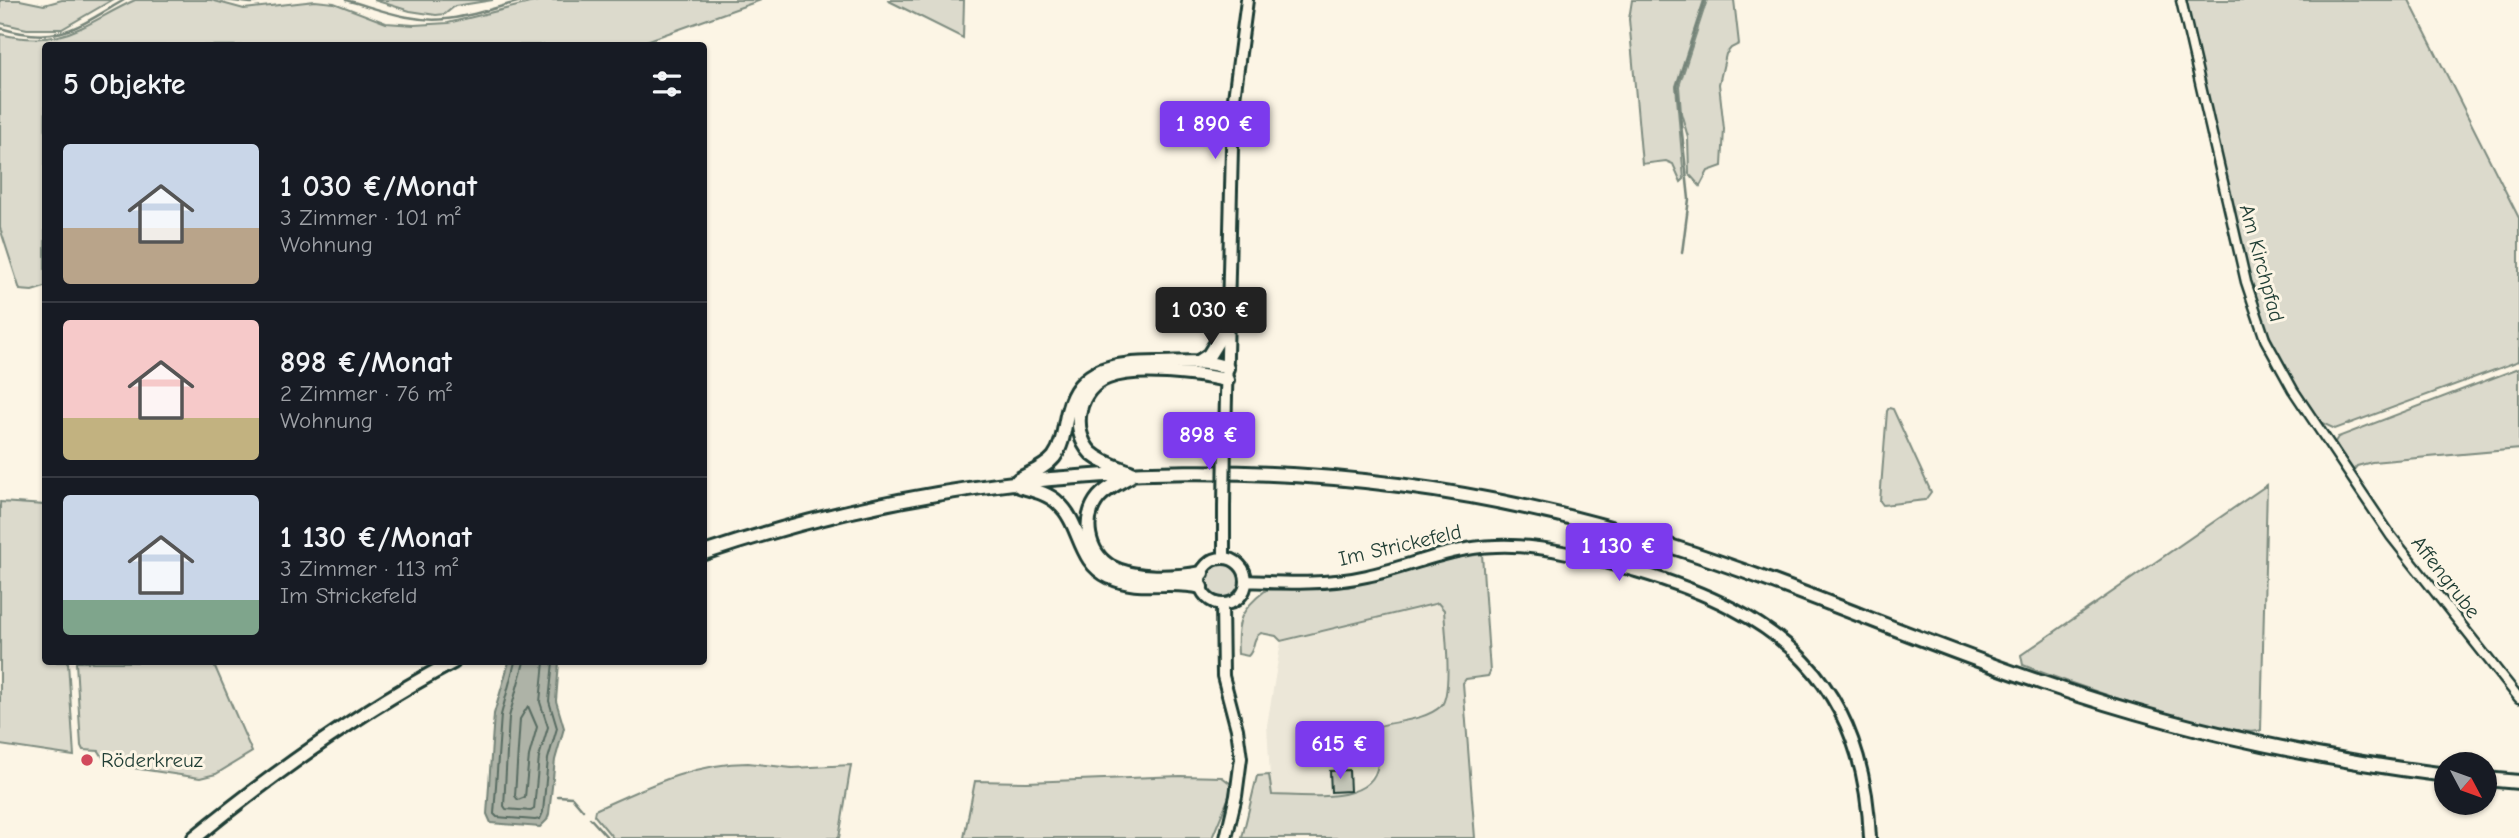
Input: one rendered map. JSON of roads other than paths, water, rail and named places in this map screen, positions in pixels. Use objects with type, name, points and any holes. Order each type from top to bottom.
[{"type":"main road","points":[[1224,558],[1233,106],[1247,0]]},
{"type":"main road","points":[[1196,363],[1209,355],[1227,326]]},
{"type":"main road","points":[[1012,483],[1045,466],[1054,457],[1063,436],[1071,401],[1076,390],[1090,375],[1118,363],[1196,363],[1227,374]]},
{"type":"main road","points":[[1133,474],[1098,459],[1085,445],[1079,425],[1079,411],[1088,391],[1105,378],[1116,374],[1227,374]]},
{"type":"main road","points":[[707,552],[789,527],[863,509],[1012,483],[1133,474],[1237,473],[1390,485],[1521,507],[1668,545],[1998,668],[2137,713],[2273,746],[2434,773]]},
{"type":"main road","points":[[1133,474],[1108,489],[1094,505],[1088,526],[1095,551],[1111,567],[1134,573],[1182,576],[1202,573]]},
{"type":"main road","points":[[1012,483],[1043,493],[1058,502],[1068,516],[1087,558],[1109,577],[1139,584],[1186,584],[1201,587]]},
{"type":"main road","name":"Im Strickefeld","points":[[1246,581],[1347,580],[1443,553],[1478,547],[1510,546],[1553,551],[1600,561],[1712,598],[1773,632],[1804,660],[1826,688],[1848,727],[1860,760],[1867,792],[1870,838]]},
{"type":"main road","points":[[1224,558],[1231,559],[1242,568],[1246,581],[1241,595],[1222,604],[1209,599],[1201,587],[1202,573],[1210,562],[1224,558]]},
{"type":"main road","points":[[1222,604],[1223,676],[1237,729],[1241,758],[1226,838]]},
{"type":"main road","points":[[194,838],[313,747],[379,704],[448,665]]},
{"type":"main road","points":[[2497,780],[2519,782]]},
{"type":"street","name":"Am Kirchpfad","points":[[2181,0],[2239,254],[2258,322],[2292,390],[2373,509]]},
{"type":"street","name":"Affengrube","points":[[2373,509],[2407,558],[2519,698]]},
{"type":"water","points":[[508,665],[559,665],[556,701],[564,728],[555,760],[549,814],[540,827],[491,823],[487,814],[494,714]]},
{"type":"waterway","points":[[0,28],[37,35],[66,31],[93,19],[124,0]]},
{"type":"waterway","points":[[225,0],[251,3],[268,0]]},
{"type":"waterway","points":[[346,0],[395,14],[433,20],[465,16],[525,0]]},
{"type":"waterway","points":[[1682,253],[1689,199],[1677,86],[1705,0]]},
{"type":"waterway","points":[[558,796],[572,797],[583,810]]},
{"type":"waterway","points":[[590,818],[608,838]]},
{"type":"place","name":"Röderkreuz","points":[[87,760]]}]
